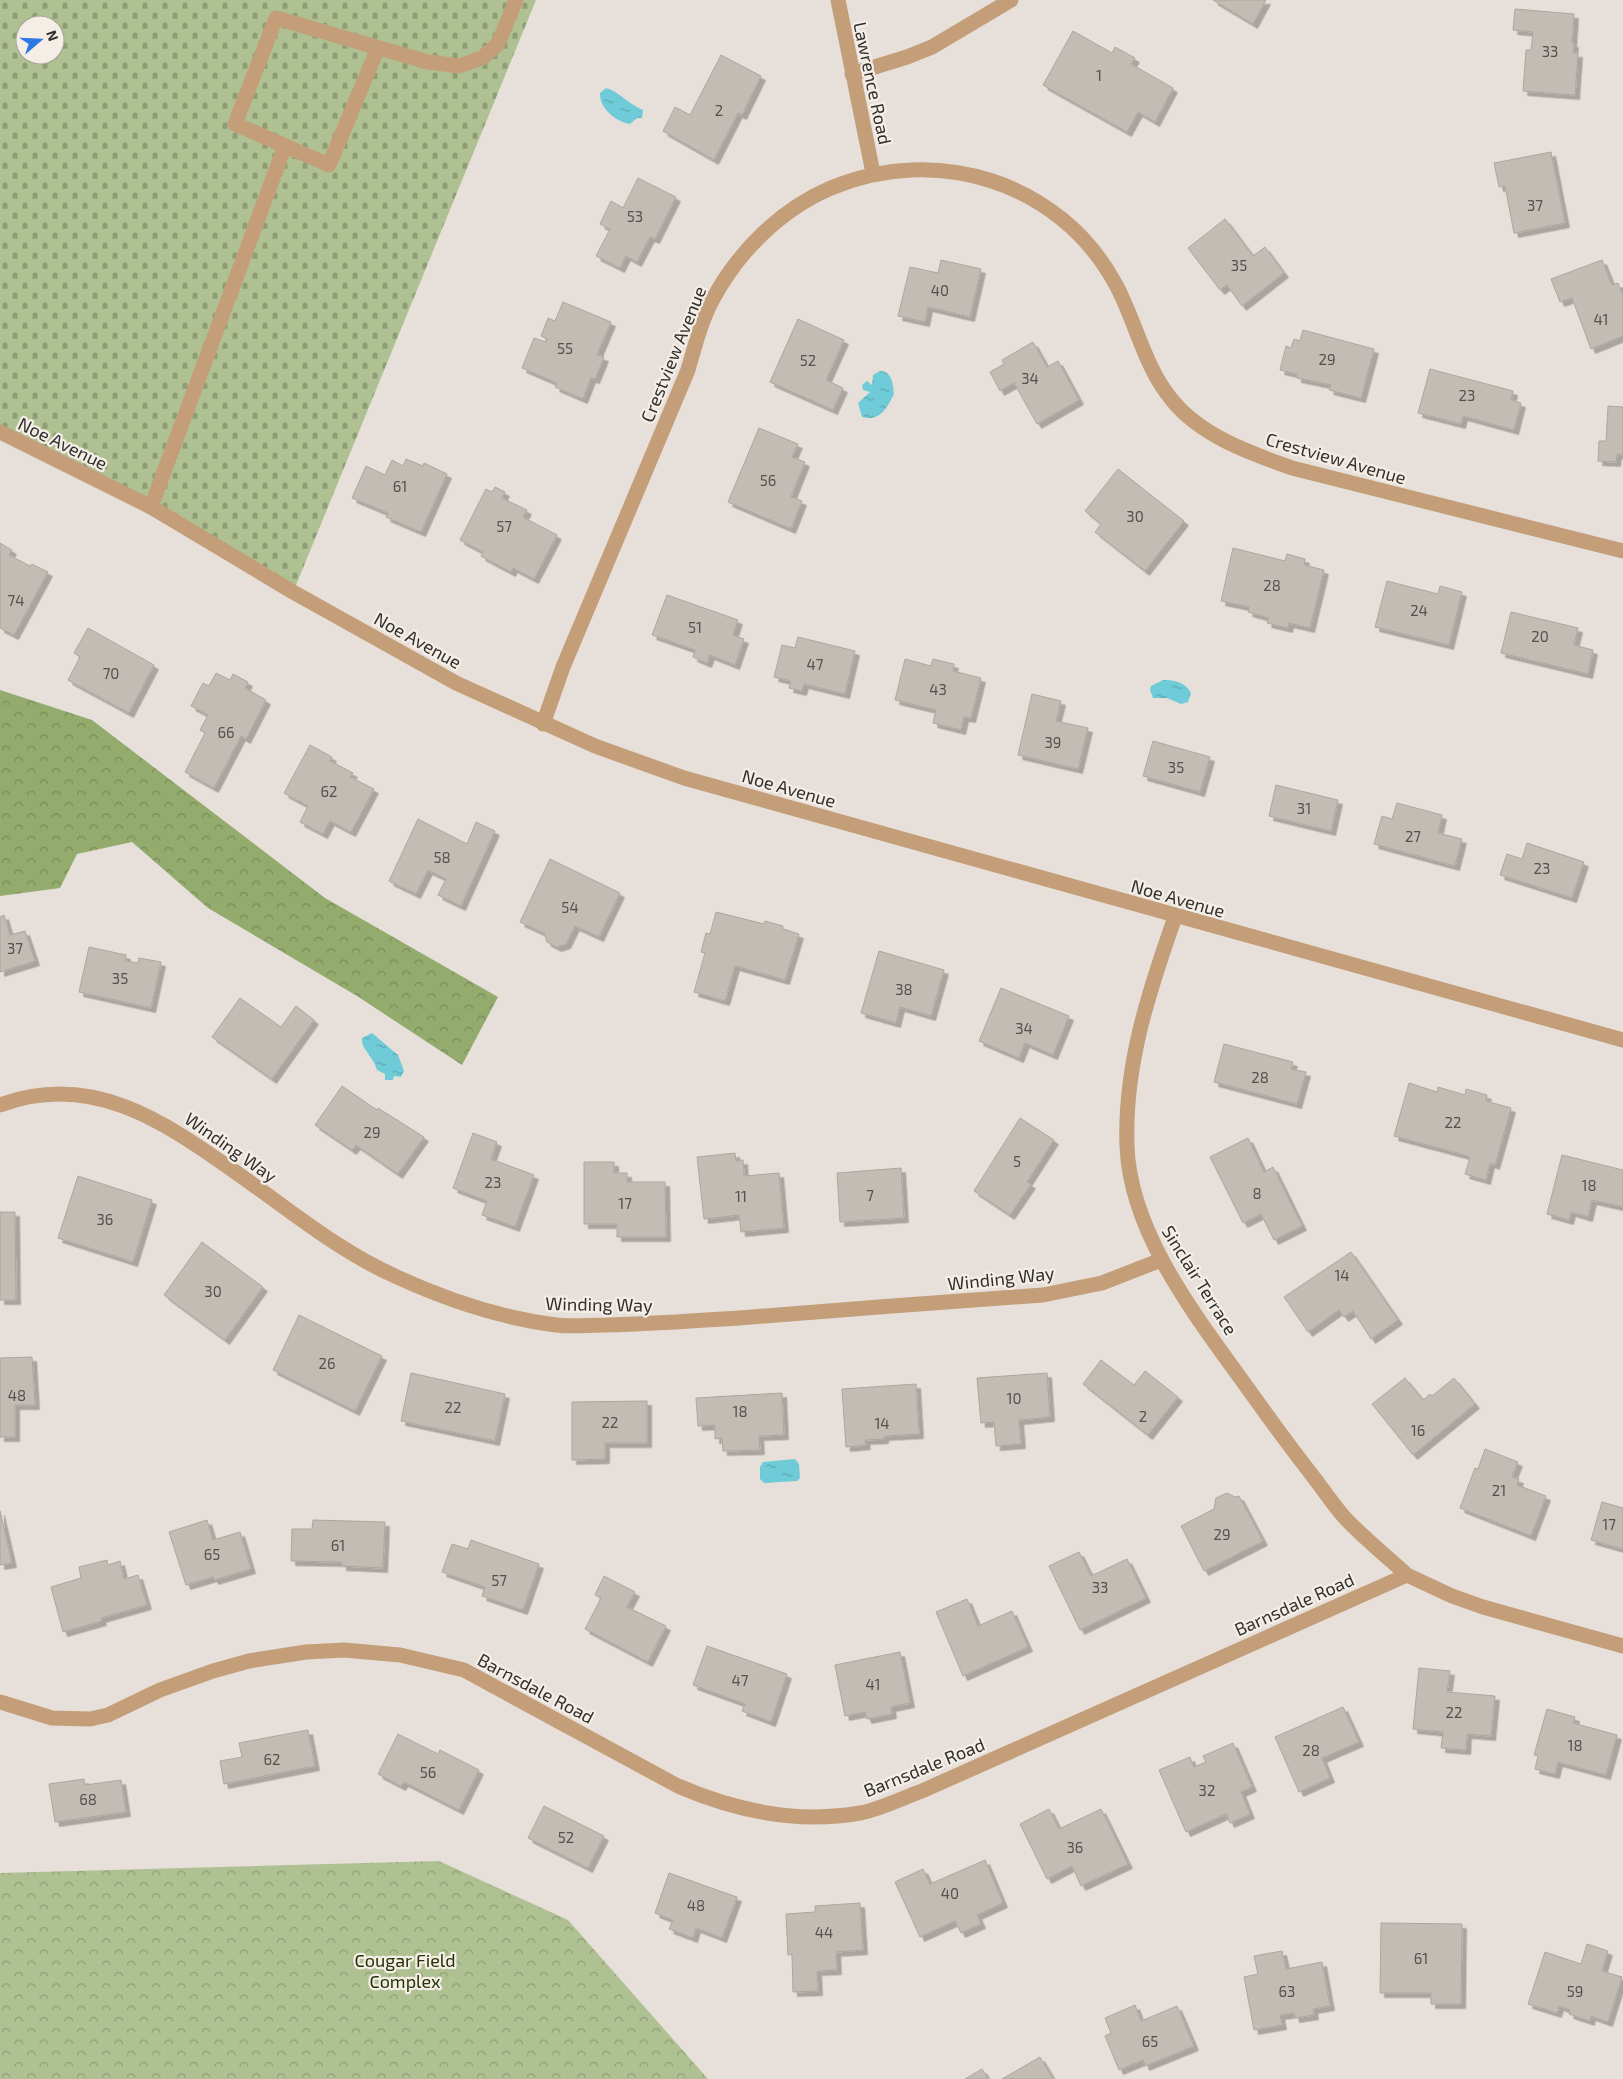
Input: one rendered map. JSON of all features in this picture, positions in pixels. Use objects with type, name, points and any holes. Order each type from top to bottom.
[{"type":"street","points":[[378,48],[329,165],[235,124],[276,18],[378,48],[444,65],[459,66],[482,58],[498,44],[516,0]]},
{"type":"street","name":"Lawrence Road","points":[[838,0],[873,173]]},
{"type":"street","points":[[852,74],[908,57],[932,47],[1010,0]]},
{"type":"street","points":[[151,507],[285,146]]},
{"type":"street","name":"Crestview Avenue","points":[[543,724],[563,667],[688,370],[698,334],[713,299],[733,267],[758,238],[787,213],[819,193],[873,173],[910,168],[948,170],[985,178],[1020,192],[1067,224],[1093,251],[1115,282],[1139,334],[1152,369],[1172,401],[1186,415],[1217,436],[1251,453],[1292,468],[1623,551]]},
{"type":"street","name":"Noe Avenue","points":[[0,432],[151,507],[293,592],[456,683],[595,746],[684,778],[1175,917],[1623,1040]]},
{"type":"street","name":"Sinclair Terrace","points":[[1175,917],[1147,998],[1134,1053],[1128,1109],[1127,1147],[1132,1185],[1143,1221],[1161,1260],[1217,1345],[1270,1420],[1345,1518],[1407,1575]]},
{"type":"street","name":"Winding Way","points":[[0,1104],[48,1094],[67,1094],[123,1104],[158,1120],[190,1140],[345,1249],[395,1277],[448,1298],[502,1315],[558,1325],[661,1324],[1043,1295],[1102,1283],[1161,1260]]},
{"type":"street","points":[[1407,1575],[1452,1596],[1623,1646]]},
{"type":"street","name":"Barnsdale Road","points":[[0,1702],[52,1718],[90,1719],[108,1715],[178,1684],[250,1660],[306,1652],[344,1650],[400,1655],[464,1670],[678,1786],[712,1801],[749,1811],[786,1816],[824,1816],[862,1812],[922,1791],[1407,1575]]},
{"type":"green space","points":[[0,0],[536,0],[296,585],[0,425]]},
{"type":"green space","points":[[0,690],[92,720],[325,898],[498,997],[462,1065],[357,996],[208,908],[132,842],[77,854],[60,888],[0,896]]},
{"type":"green space","name":"Cougar Field Complex","points":[[439,1861],[568,1920],[708,2079],[0,2079],[0,1873]]},
{"type":"water","points":[[606,88],[616,92],[643,110],[642,118],[637,118],[630,124],[619,120],[609,113],[600,99],[600,93]]},
{"type":"water","points":[[880,371],[887,373],[889,376],[894,394],[886,409],[878,416],[862,417],[858,403],[870,392],[863,390],[862,385],[867,381],[872,385],[873,375]]},
{"type":"water","points":[[1163,680],[1176,681],[1186,686],[1191,693],[1188,702],[1181,704],[1167,698],[1153,698],[1150,690],[1151,686]]},
{"type":"water","points":[[372,1033],[398,1055],[404,1071],[401,1077],[394,1076],[393,1080],[385,1080],[385,1074],[377,1070],[362,1042],[362,1038]]},
{"type":"water","points":[[795,1459],[799,1464],[800,1478],[797,1481],[764,1483],[760,1479],[760,1467],[763,1462]]},
{"type":"building","points":[[1213,0],[1266,0],[1253,24]]},
{"type":"building","points":[[1515,9],[1574,14],[1573,53],[1578,53],[1575,95],[1523,91],[1526,50],[1531,50],[1533,32],[1513,30]]},
{"type":"building","points":[[1073,31],[1112,53],[1115,47],[1135,58],[1131,64],[1173,88],[1155,122],[1138,112],[1127,132],[1043,85]]},
{"type":"building","points":[[721,55],[761,76],[742,115],[738,113],[714,160],[663,131],[675,107],[690,115]]},
{"type":"building","points":[[1551,152],[1565,223],[1514,233],[1505,186],[1499,187],[1494,163]]},
{"type":"building","points":[[638,178],[676,197],[655,239],[650,237],[637,262],[626,256],[620,268],[596,256],[610,229],[600,224],[611,201],[623,208]]},
{"type":"building","points":[[1225,219],[1253,256],[1265,247],[1284,273],[1242,306],[1227,285],[1220,290],[1188,248]]},
{"type":"building","points":[[941,260],[981,269],[970,317],[928,307],[925,322],[898,316],[910,267],[938,273]]},
{"type":"building","points":[[1602,260],[1612,285],[1618,283],[1623,296],[1623,336],[1591,349],[1572,298],[1560,302],[1551,279]]},
{"type":"building","points":[[563,302],[611,322],[597,355],[604,357],[595,379],[591,378],[583,399],[555,387],[557,383],[522,368],[534,338],[546,342],[547,339],[541,336],[548,318],[555,321]]},
{"type":"building","points":[[798,319],[844,340],[826,380],[843,388],[833,410],[770,382]]},
{"type":"building","points":[[1303,330],[1374,349],[1361,398],[1329,390],[1331,385],[1297,378],[1297,374],[1280,370],[1286,346],[1291,348],[1294,339],[1300,341]]},
{"type":"building","points":[[1033,342],[1047,367],[1058,361],[1079,400],[1037,424],[1014,383],[1000,391],[990,372],[1004,364],[1002,360]]},
{"type":"building","points":[[1430,369],[1513,391],[1511,400],[1521,403],[1514,430],[1463,416],[1461,424],[1418,413]]},
{"type":"building","points":[[1608,406],[1623,407],[1623,455],[1617,454],[1616,462],[1598,461],[1599,441],[1606,441]]},
{"type":"building","points":[[759,428],[798,444],[792,457],[805,462],[791,497],[802,501],[791,529],[728,502]]},
{"type":"building","points":[[406,459],[423,466],[424,463],[447,474],[421,532],[386,517],[388,513],[352,498],[366,466],[385,475],[392,460],[403,466]]},
{"type":"building","points":[[1118,469],[1184,521],[1145,571],[1095,532],[1101,524],[1085,511]]},
{"type":"building","points":[[495,487],[505,492],[502,498],[527,510],[523,517],[557,535],[534,579],[513,568],[511,572],[481,556],[483,552],[460,540],[486,489],[492,492]]},
{"type":"building","points":[[0,543],[12,550],[9,555],[30,566],[32,564],[48,572],[14,635],[0,628]]},
{"type":"building","points":[[1233,548],[1285,561],[1287,554],[1305,559],[1304,565],[1324,570],[1310,628],[1289,623],[1288,628],[1267,623],[1269,618],[1248,612],[1249,607],[1221,601]]},
{"type":"building","points":[[1387,581],[1438,594],[1440,586],[1462,592],[1449,645],[1375,627]]},
{"type":"building","points":[[667,595],[738,620],[733,635],[744,639],[735,665],[710,655],[707,663],[693,657],[695,650],[652,635]]},
{"type":"building","points":[[1511,612],[1578,628],[1574,645],[1593,650],[1588,674],[1501,653]]},
{"type":"building","points":[[88,628],[154,665],[129,713],[68,680],[80,657],[74,653]]},
{"type":"building","points":[[798,637],[855,651],[845,694],[804,684],[802,691],[789,688],[791,681],[774,677],[782,645],[795,648]]},
{"type":"building","points":[[905,659],[931,666],[933,659],[954,664],[953,671],[981,678],[971,718],[964,717],[961,730],[933,723],[936,710],[895,700]]},
{"type":"building","points":[[216,673],[230,680],[233,674],[248,682],[245,688],[266,700],[246,739],[241,736],[214,788],[185,772],[205,733],[200,730],[208,715],[191,706],[203,683],[209,686]]},
{"type":"building","points":[[1032,694],[1061,701],[1056,721],[1088,728],[1078,769],[1018,755]]},
{"type":"building","points":[[1153,741],[1210,757],[1200,792],[1143,776]]},
{"type":"building","points":[[310,745],[332,757],[330,761],[353,773],[350,777],[374,789],[351,832],[330,821],[323,834],[300,822],[308,806],[284,793]]},
{"type":"building","points":[[1276,785],[1338,800],[1331,831],[1269,816]]},
{"type":"building","points":[[1397,803],[1442,815],[1438,833],[1462,839],[1455,866],[1374,844],[1382,816],[1392,819]]},
{"type":"building","points":[[418,819],[467,844],[476,822],[495,831],[461,906],[438,895],[446,879],[428,870],[416,894],[389,881]]},
{"type":"building","points":[[1527,843],[1584,862],[1572,898],[1500,875],[1507,854],[1522,859]]},
{"type":"building","points":[[550,859],[620,893],[599,937],[575,926],[566,944],[557,947],[547,942],[544,933],[520,922]]},
{"type":"building","points":[[716,912],[764,924],[765,921],[783,926],[783,929],[799,934],[785,980],[735,966],[725,1001],[694,992],[705,953],[701,952],[706,933],[710,934]]},
{"type":"building","points":[[4,915],[10,935],[25,931],[35,961],[0,972],[0,917]]},
{"type":"building","points":[[89,947],[126,955],[125,961],[138,963],[139,958],[161,962],[151,1008],[79,992]]},
{"type":"building","points":[[879,951],[944,970],[931,1016],[900,1007],[896,1023],[861,1013]]},
{"type":"building","points":[[1001,988],[1069,1016],[1053,1055],[1025,1043],[1019,1058],[979,1041]]},
{"type":"building","points":[[240,998],[281,1027],[296,1006],[314,1020],[272,1079],[212,1037]]},
{"type":"building","points":[[1224,1044],[1293,1062],[1291,1069],[1306,1072],[1297,1104],[1214,1082]]},
{"type":"building","points":[[1409,1083],[1437,1092],[1438,1087],[1465,1095],[1466,1089],[1487,1095],[1486,1101],[1511,1108],[1495,1165],[1490,1163],[1486,1180],[1465,1174],[1470,1158],[1465,1155],[1394,1136]]},
{"type":"building","points":[[342,1086],[377,1110],[378,1108],[424,1137],[398,1174],[356,1145],[352,1150],[315,1125]]},
{"type":"building","points":[[1020,1118],[1054,1140],[1027,1182],[1031,1184],[1010,1215],[974,1191]]},
{"type":"building","points":[[473,1133],[497,1142],[491,1159],[534,1175],[515,1227],[482,1215],[487,1201],[453,1188]]},
{"type":"building","points":[[1248,1138],[1264,1172],[1273,1167],[1302,1226],[1274,1240],[1261,1214],[1243,1223],[1210,1157]]},
{"type":"building","points":[[735,1153],[736,1161],[743,1160],[744,1176],[779,1173],[784,1228],[741,1232],[739,1215],[704,1219],[697,1157]]},
{"type":"building","points":[[1562,1155],[1623,1170],[1623,1207],[1592,1200],[1588,1217],[1571,1212],[1569,1220],[1547,1214]]},
{"type":"building","points":[[584,1162],[614,1162],[614,1173],[627,1173],[627,1182],[665,1182],[666,1237],[617,1237],[617,1224],[584,1224]]},
{"type":"building","points":[[901,1168],[904,1218],[840,1222],[837,1173]]},
{"type":"building","points":[[78,1176],[152,1200],[133,1262],[58,1238]]},
{"type":"building","points":[[0,1212],[15,1212],[16,1300],[0,1300]]},
{"type":"building","points":[[202,1242],[263,1287],[225,1340],[164,1295]]},
{"type":"building","points":[[1351,1252],[1398,1320],[1371,1339],[1353,1311],[1344,1317],[1339,1310],[1308,1332],[1284,1297]]},
{"type":"building","points":[[299,1315],[382,1356],[355,1411],[273,1370]]},
{"type":"building","points":[[32,1357],[35,1405],[15,1405],[15,1437],[0,1437],[0,1358]]},
{"type":"building","points":[[1101,1360],[1134,1385],[1145,1371],[1178,1397],[1148,1435],[1083,1384]]},
{"type":"building","points":[[411,1373],[505,1394],[495,1441],[401,1421]]},
{"type":"building","points":[[1047,1373],[1050,1417],[1019,1420],[1021,1444],[996,1446],[994,1422],[981,1423],[977,1378]]},
{"type":"building","points":[[1405,1378],[1423,1400],[1430,1394],[1432,1396],[1454,1378],[1475,1404],[1413,1455],[1372,1404]]},
{"type":"building","points":[[916,1384],[919,1434],[884,1436],[884,1439],[865,1440],[866,1445],[846,1447],[842,1389]]},
{"type":"building","points":[[782,1393],[784,1435],[759,1436],[760,1450],[723,1451],[722,1438],[715,1439],[715,1425],[698,1426],[696,1398]]},
{"type":"building","points":[[647,1401],[647,1443],[605,1443],[605,1459],[572,1460],[572,1402]]},
{"type":"building","points":[[1485,1449],[1518,1462],[1512,1477],[1519,1479],[1517,1485],[1546,1496],[1531,1536],[1460,1508],[1475,1468],[1478,1469]]},
{"type":"building","points":[[1227,1493],[1235,1497],[1239,1496],[1263,1541],[1204,1571],[1181,1526],[1214,1509],[1216,1498]]},
{"type":"building","points":[[1602,1502],[1623,1508],[1623,1549],[1591,1540]]},
{"type":"building","points":[[0,1511],[12,1563],[0,1565]]},
{"type":"building","points":[[207,1520],[213,1540],[240,1532],[251,1569],[214,1580],[213,1577],[186,1585],[169,1532]]},
{"type":"building","points":[[313,1520],[385,1522],[383,1568],[342,1566],[342,1562],[291,1561],[292,1529],[312,1529]]},
{"type":"building","points":[[471,1540],[539,1564],[523,1610],[482,1596],[485,1587],[442,1572],[452,1544],[468,1549]]},
{"type":"building","points":[[1079,1552],[1091,1576],[1127,1559],[1146,1598],[1080,1630],[1049,1566]]},
{"type":"building","points":[[107,1560],[108,1565],[120,1561],[124,1579],[138,1575],[147,1605],[101,1618],[102,1621],[63,1632],[51,1587],[81,1578],[79,1567]]},
{"type":"building","points":[[604,1576],[635,1592],[627,1607],[666,1626],[648,1662],[585,1629],[601,1598],[595,1595]]},
{"type":"building","points":[[967,1599],[978,1626],[1012,1611],[1028,1647],[963,1676],[936,1612]]},
{"type":"building","points":[[707,1646],[787,1674],[771,1722],[742,1711],[745,1704],[693,1685]]},
{"type":"building","points":[[900,1652],[910,1703],[891,1707],[892,1714],[867,1719],[865,1712],[845,1716],[835,1665]]},
{"type":"building","points":[[1419,1668],[1450,1671],[1447,1692],[1495,1696],[1491,1736],[1467,1734],[1466,1750],[1441,1748],[1443,1732],[1413,1729]]},
{"type":"building","points":[[1343,1707],[1359,1742],[1322,1758],[1330,1778],[1299,1792],[1275,1737]]},
{"type":"building","points":[[1547,1709],[1575,1717],[1573,1723],[1617,1735],[1606,1775],[1558,1762],[1555,1774],[1535,1769],[1538,1756],[1534,1755]]},
{"type":"building","points":[[308,1730],[315,1766],[224,1784],[220,1761],[242,1757],[239,1743]]},
{"type":"building","points":[[398,1734],[438,1754],[440,1750],[479,1770],[459,1810],[404,1782],[401,1786],[378,1774]]},
{"type":"building","points":[[1233,1743],[1252,1787],[1241,1792],[1250,1814],[1230,1823],[1226,1814],[1186,1832],[1159,1770],[1190,1757],[1194,1767],[1206,1762],[1203,1756]]},
{"type":"building","points":[[84,1779],[85,1785],[121,1780],[126,1812],[55,1822],[49,1784]]},
{"type":"building","points":[[544,1806],[604,1836],[588,1868],[528,1838]]},
{"type":"building","points":[[1049,1809],[1059,1829],[1101,1809],[1128,1864],[1081,1886],[1072,1866],[1047,1879],[1020,1824]]},
{"type":"building","points":[[985,1860],[1003,1903],[977,1915],[981,1924],[961,1933],[955,1921],[920,1937],[895,1882],[923,1869],[930,1884]]},
{"type":"building","points":[[669,1873],[737,1897],[722,1938],[696,1928],[693,1938],[669,1929],[673,1920],[655,1913]]},
{"type":"building","points":[[860,1903],[863,1950],[836,1952],[837,1970],[817,1971],[818,1991],[793,1992],[792,1954],[788,1955],[786,1914],[815,1912],[815,1906]]},
{"type":"building","points":[[1381,1923],[1462,1924],[1461,2004],[1431,2004],[1431,1993],[1380,1993]]},
{"type":"building","points":[[1587,1944],[1608,1951],[1602,1971],[1622,1977],[1608,2022],[1591,2016],[1590,2021],[1569,2014],[1570,2010],[1559,2006],[1557,2013],[1528,2004],[1545,1952],[1581,1964]]},
{"type":"building","points":[[1282,1951],[1286,1969],[1322,1962],[1330,2006],[1313,2009],[1314,2015],[1295,2018],[1294,2013],[1280,2015],[1282,2025],[1254,2030],[1244,1977],[1258,1974],[1254,1956]]},
{"type":"building","points":[[1135,2005],[1141,2021],[1177,2006],[1194,2046],[1145,2066],[1143,2060],[1119,2070],[1105,2036],[1111,2033],[1105,2018]]},
{"type":"building","points":[[1040,2057],[1053,2079],[1002,2079]]},
{"type":"building","points":[[982,2069],[988,2079],[965,2079]]}]
